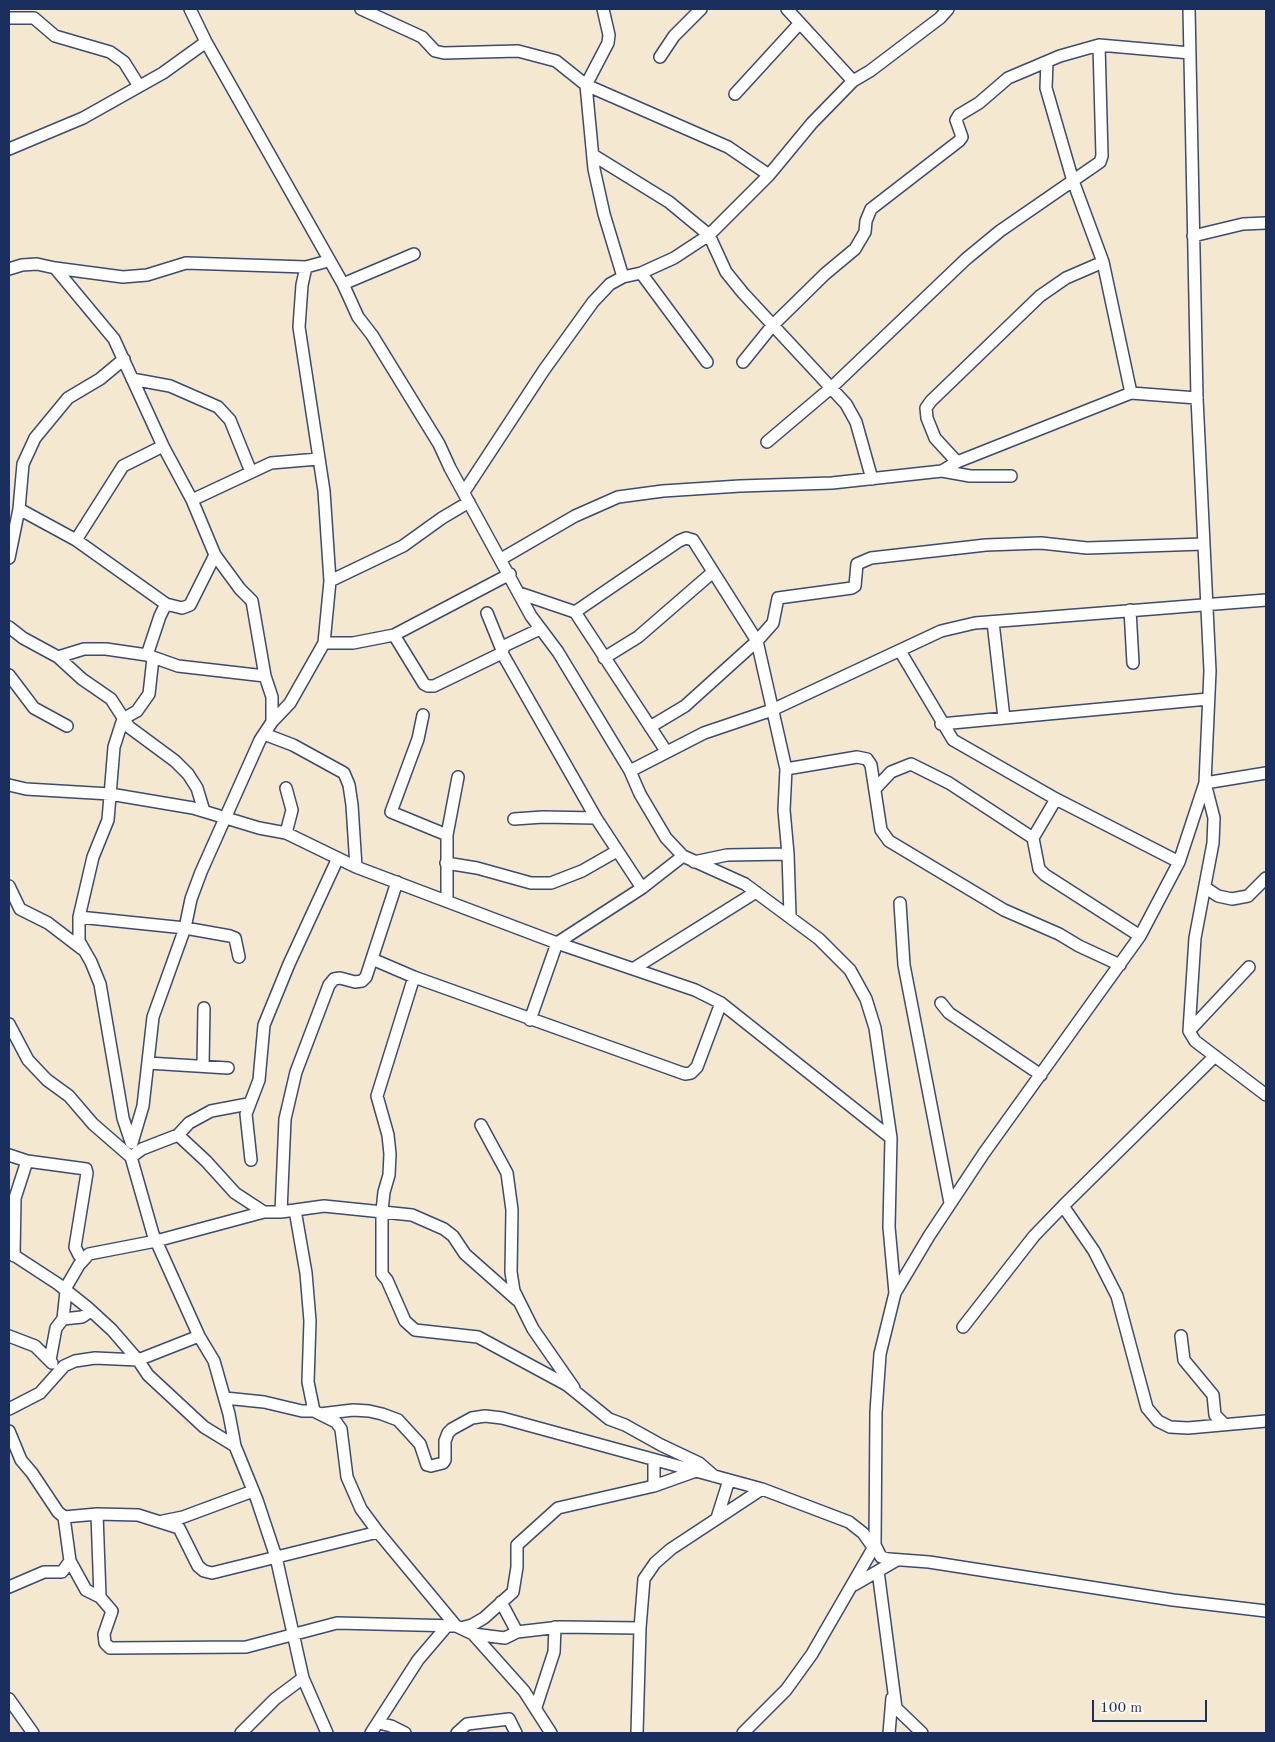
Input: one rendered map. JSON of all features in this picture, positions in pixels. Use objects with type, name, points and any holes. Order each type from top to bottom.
[{"type":"street","points":[[190,9],[206,42],[342,284],[358,317],[372,335],[439,444],[519,593],[540,629],[558,652],[630,770],[640,794],[666,838],[683,856],[745,884],[790,916],[819,940],[850,970],[866,1000],[875,1028],[891,1138],[889,1227],[895,1293]]},
{"type":"street","points":[[361,9],[422,37],[435,51],[444,53],[518,51],[556,61],[586,85],[728,146],[769,175]]},
{"type":"street","points":[[603,9],[609,35],[608,43],[586,85],[593,155],[604,214],[623,277]]},
{"type":"street","points":[[660,57],[674,36],[701,9]]},
{"type":"street","points":[[787,9],[853,81]]},
{"type":"street","points":[[330,581],[403,546],[467,497],[593,302],[610,284],[623,277],[641,273],[674,258],[709,235],[769,175],[812,123],[853,81],[870,71],[940,18],[948,9]]},
{"type":"street","points":[[743,1733],[786,1690],[812,1654],[874,1546],[876,1412],[880,1354],[895,1293],[950,1203],[1140,936],[1179,862],[1205,783],[1210,671],[1197,398],[1189,9]]},
{"type":"street","points":[[9,18],[34,18],[55,36],[110,52],[124,62],[139,86]]},
{"type":"street","points":[[735,94],[800,23]]},
{"type":"street","points":[[9,149],[83,118],[162,73],[206,42]]},
{"type":"street","points":[[743,362],[772,326],[824,274],[855,249],[865,232],[866,221],[871,209],[962,137],[956,120],[958,116],[979,103],[1008,78],[1047,62],[1099,45],[1190,53]]},
{"type":"street","points":[[767,442],[832,387],[966,259],[1000,231],[1096,165],[1102,156],[1099,45]]},
{"type":"street","points":[[1047,62],[1046,88],[1073,181],[1103,262],[1131,393]]},
{"type":"street","points":[[593,155],[669,202],[709,235],[726,272],[772,326],[832,387],[846,404],[856,422],[872,479]]},
{"type":"street","points":[[1193,236],[1243,224],[1266,223]]},
{"type":"street","points":[[342,284],[414,254]]},
{"type":"street","points":[[9,269],[22,264],[37,264],[123,277],[147,275],[186,263],[306,267],[328,261]]},
{"type":"street","points":[[956,462],[935,438],[927,418],[926,408],[931,401],[1040,296],[1066,278],[1103,262]]},
{"type":"street","points":[[130,1151],[143,1106],[154,1017],[185,928],[191,899],[218,832],[227,818],[242,778],[264,734],[272,722],[290,703],[324,643],[330,581],[324,491],[299,327],[302,286],[306,267]]},
{"type":"street","points":[[55,268],[114,339],[162,446],[192,500],[215,555],[240,589],[252,601],[265,676],[272,697],[272,722]]},
{"type":"street","points":[[641,273],[707,362]]},
{"type":"street","points":[[9,558],[19,509],[23,464],[35,438],[68,398],[100,379],[124,359]]},
{"type":"street","points":[[132,379],[170,386],[218,407],[230,420],[251,472]]},
{"type":"street","points":[[942,471],[956,462],[1131,393],[1197,398]]},
{"type":"street","points":[[76,540],[123,466],[162,446]]},
{"type":"street","points":[[192,500],[271,464],[318,459]]},
{"type":"street","points":[[501,559],[575,516],[618,497],[663,491],[872,479],[942,471],[970,476],[1011,476]]},
{"type":"street","points":[[19,509],[52,525],[76,540],[166,604],[187,608],[215,555]]},
{"type":"street","points":[[576,612],[679,541],[686,538],[693,540],[757,641],[786,769],[784,810],[788,854],[790,916]]},
{"type":"street","points":[[650,727],[685,706],[757,641],[773,622],[778,598],[852,588],[855,586],[857,564],[871,558],[986,545],[1041,543],[1087,548],[1203,544]]},
{"type":"street","points":[[604,658],[638,637],[713,572]]},
{"type":"street","points":[[324,643],[353,643],[394,635],[510,574]]},
{"type":"street","points":[[519,593],[576,612],[666,751]]},
{"type":"street","points":[[630,770],[704,733],[772,710],[941,631],[993,622],[1266,600]]},
{"type":"street","points":[[166,604],[160,616],[150,657],[150,694],[136,711],[123,719],[114,746],[110,766],[108,820],[93,857],[79,917],[79,941],[91,962],[100,984],[130,1151],[156,1241],[198,1336],[214,1361],[225,1398],[235,1446],[276,1557],[303,1678],[327,1733]]},
{"type":"street","points":[[1130,610],[1133,663]]},
{"type":"street","points":[[487,613],[502,652],[596,818],[642,888]]},
{"type":"street","points":[[993,622],[1004,718]]},
{"type":"street","points":[[9,627],[23,638],[58,657],[82,679],[111,699],[129,727],[175,761],[188,774],[197,788],[204,811]]},
{"type":"street","points":[[394,635],[424,684],[434,686],[502,652],[504,646],[540,629]]},
{"type":"street","points":[[58,657],[84,649],[106,649],[150,657],[187,667],[265,676]]},
{"type":"street","points":[[900,651],[953,740],[1056,798],[1179,862]]},
{"type":"street","points":[[9,675],[34,708],[67,726]]},
{"type":"street","points":[[942,724],[1208,699]]},
{"type":"street","points":[[423,715],[418,739],[391,812],[447,834]]},
{"type":"street","points":[[264,734],[293,745],[344,773],[349,785],[352,805],[356,867]]},
{"type":"street","points":[[786,769],[857,757],[867,759],[871,765],[881,830],[889,841],[973,889],[1004,910],[1059,934],[1079,946],[1120,965]]},
{"type":"street","points":[[875,789],[891,772],[911,764],[949,783],[1033,838]]},
{"type":"street","points":[[1205,783],[1266,773]]},
{"type":"street","points":[[446,900],[447,834],[458,777]]},
{"type":"street","points":[[1205,783],[1214,818],[1213,843],[1195,938],[1189,1030],[1194,1041],[1266,1095]]},
{"type":"street","points":[[9,785],[26,789],[110,794],[204,811],[259,828],[286,833],[356,867],[557,943],[695,990],[721,1003],[891,1138]]},
{"type":"street","points":[[286,788],[292,810],[286,833]]},
{"type":"street","points":[[1056,798],[1033,838],[1039,869],[1045,875],[1140,936]]},
{"type":"street","points":[[514,819],[543,817],[596,818]]},
{"type":"street","points":[[446,863],[477,868],[531,883],[551,884],[582,871],[617,851]]},
{"type":"street","points":[[694,862],[727,855],[788,854]]},
{"type":"street","points":[[530,1020],[557,943],[642,888],[683,856]]},
{"type":"street","points":[[251,1160],[246,1114],[248,1104],[254,1096],[259,1080],[264,1026],[289,964],[338,858]]},
{"type":"street","points":[[1206,888],[1218,896],[1232,899],[1248,896],[1266,878]]},
{"type":"street","points":[[281,1212],[285,1118],[296,1072],[329,985],[334,979],[362,981],[366,977],[397,882]]},
{"type":"street","points":[[9,886],[20,909],[48,922],[83,950]]},
{"type":"street","points":[[633,969],[756,892]]},
{"type":"street","points":[[900,903],[904,965],[950,1203]]},
{"type":"street","points":[[79,917],[185,928],[235,938],[239,957]]},
{"type":"street","points":[[372,959],[414,977],[530,1020],[685,1074],[691,1073],[697,1067],[721,1003]]},
{"type":"street","points":[[1189,1030],[1249,967]]},
{"type":"street","points":[[414,977],[377,1096],[388,1135],[390,1154],[389,1175],[384,1192],[382,1211],[382,1274],[387,1280],[410,1327],[427,1332],[478,1337],[542,1370],[578,1394],[609,1420],[625,1425],[661,1446],[699,1463],[714,1476]]},
{"type":"street","points":[[941,1003],[950,1013],[1041,1075]]},
{"type":"street","points":[[203,1066],[204,1008]]},
{"type":"street","points":[[9,1024],[28,1060],[46,1080],[69,1096],[93,1124],[130,1151],[142,1149],[178,1136],[189,1123],[211,1111],[248,1104]]},
{"type":"street","points":[[963,1327],[1034,1236],[1215,1056]]},
{"type":"street","points":[[148,1063],[228,1068]]},
{"type":"street","points":[[480,1125],[507,1173],[512,1210],[511,1272],[517,1300],[532,1329],[578,1394]]},
{"type":"street","points":[[178,1136],[206,1161],[235,1193],[264,1212]]},
{"type":"street","points":[[9,1155],[27,1161],[86,1169],[87,1173],[75,1247],[79,1255],[84,1258]]},
{"type":"street","points":[[27,1161],[15,1198],[12,1254],[66,1290],[91,1311],[138,1360],[148,1376],[204,1427],[235,1446]]},
{"type":"street","points":[[50,1360],[56,1328],[63,1319],[66,1290],[84,1258],[95,1252],[156,1241],[264,1212],[281,1212],[324,1206],[412,1215],[444,1229],[465,1254],[517,1300]]},
{"type":"street","points":[[1064,1206],[1094,1252],[1117,1296],[1147,1408],[1158,1421],[1170,1427],[1188,1428],[1223,1423],[1266,1421]]},
{"type":"street","points":[[295,1210],[306,1273],[310,1321],[308,1382],[317,1413]]},
{"type":"street","points":[[63,1319],[82,1317],[91,1311]]},
{"type":"street","points":[[9,1336],[35,1346],[50,1360],[59,1372]]},
{"type":"street","points":[[9,1409],[40,1393],[64,1366],[84,1359],[138,1360],[198,1336]]},
{"type":"street","points":[[1180,1336],[1184,1360],[1213,1395],[1215,1415],[1223,1423]]},
{"type":"street","points":[[225,1398],[264,1402],[330,1417],[341,1430],[348,1477],[361,1509],[455,1627],[473,1634],[505,1638],[517,1632],[556,1627],[640,1628]]},
{"type":"street","points":[[317,1413],[368,1411],[398,1420],[420,1444],[427,1465],[431,1466],[443,1463],[445,1460],[448,1432],[463,1422],[484,1416],[502,1418],[762,1489],[849,1522],[874,1546],[881,1557],[929,1562],[1173,1600],[1266,1611]]},
{"type":"street","points":[[9,1432],[21,1460],[58,1512],[64,1517],[70,1561],[86,1590],[100,1597],[112,1610],[104,1634],[104,1644],[110,1648],[246,1647],[337,1624],[455,1627],[472,1625],[484,1618],[513,1592],[516,1583],[517,1545],[552,1512],[558,1508],[654,1486],[696,1471]]},
{"type":"street","points":[[654,1460],[654,1486]]},
{"type":"street","points":[[718,1518],[729,1480]]},
{"type":"street","points":[[637,1733],[640,1628],[644,1579],[655,1563],[671,1549],[762,1489]]},
{"type":"street","points":[[162,1522],[184,1518],[253,1491]]},
{"type":"street","points":[[64,1517],[97,1514],[138,1516],[179,1528],[198,1566],[204,1571],[212,1573],[378,1532]]},
{"type":"street","points":[[97,1514],[100,1597]]},
{"type":"street","points":[[852,1585],[897,1560]]},
{"type":"street","points":[[9,1587],[44,1572],[62,1572],[70,1561]]},
{"type":"street","points":[[878,1571],[896,1708],[900,1714],[922,1733]]},
{"type":"street","points":[[501,1602],[517,1632]]},
{"type":"street","points":[[371,1733],[418,1660],[455,1627]]},
{"type":"street","points":[[536,1707],[554,1652],[556,1627]]},
{"type":"street","points":[[473,1634],[524,1691],[552,1732]]},
{"type":"street","points":[[241,1733],[275,1698],[303,1678]]},
{"type":"street","points":[[889,1733],[893,1694]]},
{"type":"street","points":[[11,1705],[33,1733]]},
{"type":"street","points":[[457,1733],[467,1724],[509,1719],[516,1733]]},
{"type":"street","points":[[379,1723],[391,1726],[404,1733]]}]
